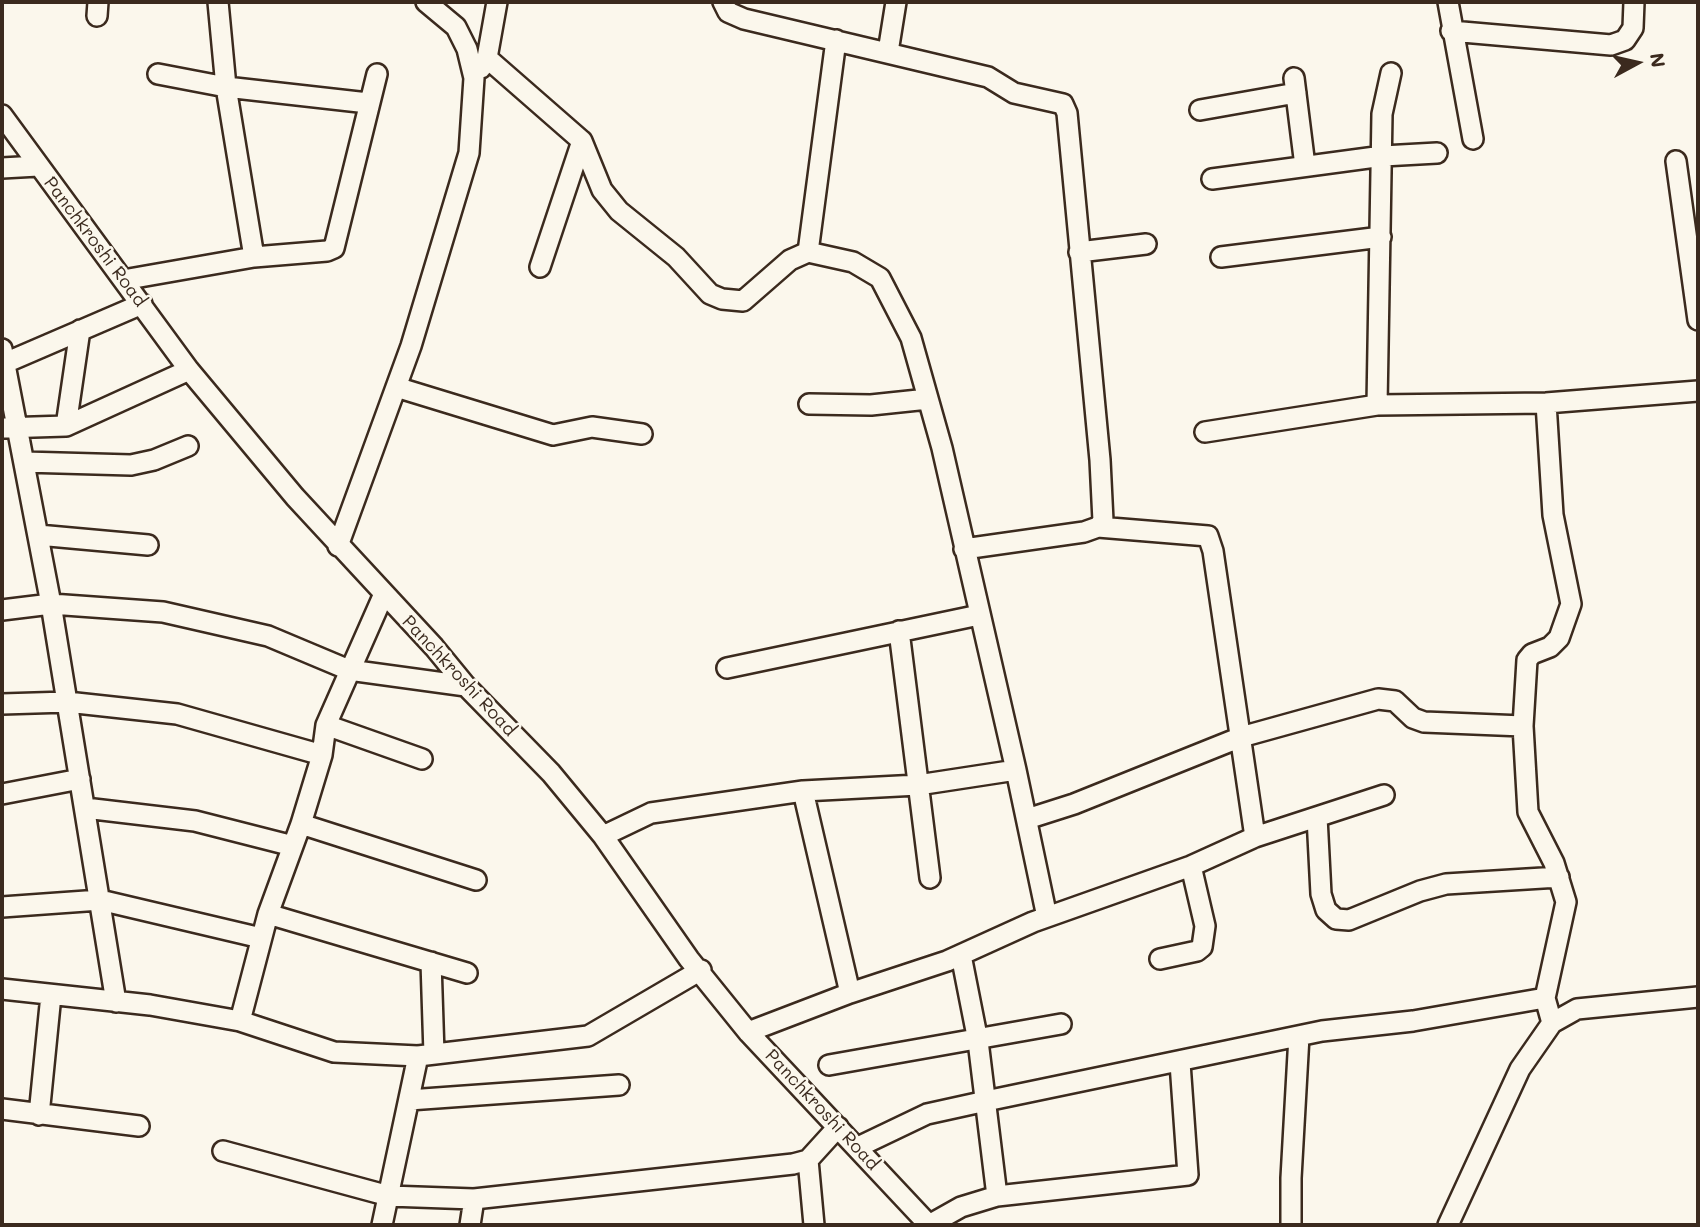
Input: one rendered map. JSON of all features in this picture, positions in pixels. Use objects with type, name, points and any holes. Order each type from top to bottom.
[{"type":"street","points":[[218,2],[226,87],[254,257]]},
{"type":"street","points":[[338,546],[411,346],[469,153],[474,78],[467,49],[456,27],[426,2]]},
{"type":"street","points":[[474,78],[487,58],[497,2]]},
{"type":"street","points":[[723,2],[728,12],[744,19],[988,77],[1014,93],[1063,104],[1067,113],[1104,513],[1098,527]]},
{"type":"street","points":[[888,52],[895,2]]},
{"type":"street","points":[[1448,2],[1451,31],[1473,139]]},
{"type":"street","points":[[1451,31],[1611,45],[1625,40],[1633,28],[1634,2]]},
{"type":"street","points":[[808,253],[836,40]]},
{"type":"street","points":[[487,58],[582,141],[602,190],[619,211],[676,257],[710,294],[722,299],[743,301],[790,260],[808,253],[853,262],[880,278],[911,338],[928,399],[1016,770],[1047,917]]},
{"type":"street","points":[[1377,405],[1382,114],[1391,73]]},
{"type":"street","points":[[158,74],[226,87],[368,103]]},
{"type":"street","points":[[123,280],[254,257],[327,251],[334,248],[377,74]]},
{"type":"street","points":[[1200,110],[1295,86],[1305,166]]},
{"type":"street","name":"Panchkroshi Road","points":[[2,115],[189,370],[338,546],[434,647],[466,686],[551,773],[603,836],[748,1032],[929,1225]]},
{"type":"street","points":[[540,267],[582,141]]},
{"type":"street","points":[[1212,179],[1383,156],[1437,153]]},
{"type":"street","points":[[1676,161],[1698,320]]},
{"type":"street","points":[[2,168],[38,166]]},
{"type":"street","points":[[1221,257],[1381,237]]},
{"type":"street","points":[[1079,252],[1146,244]]},
{"type":"street","points":[[116,1002],[51,604],[24,462],[10,428],[3,356],[80,330],[142,304]]},
{"type":"street","points":[[66,426],[80,330]]},
{"type":"street","points":[[10,428],[66,426],[189,370]]},
{"type":"street","points":[[396,387],[553,435],[592,427],[642,434]]},
{"type":"street","points":[[1205,432],[1377,405],[1546,403],[1698,391]]},
{"type":"street","points":[[808,404],[871,405],[928,399]]},
{"type":"street","points":[[1546,403],[1553,515],[1571,604],[1559,638],[1550,647],[1532,654],[1527,660],[1523,726],[1528,812],[1559,877],[1566,902],[1545,998],[1552,1023]]},
{"type":"street","points":[[24,462],[131,466],[188,446]]},
{"type":"street","points":[[964,549],[1084,532],[1098,527],[1208,536],[1213,551],[1255,837]]},
{"type":"street","points":[[38,535],[148,545]]},
{"type":"street","points":[[240,1021],[268,914],[301,824],[321,755],[326,725],[383,596]]},
{"type":"street","points":[[2,610],[51,604],[163,612],[268,636],[349,670],[466,686]]},
{"type":"street","points":[[727,668],[979,615]]},
{"type":"street","points":[[899,631],[930,878]]},
{"type":"street","points":[[1027,819],[1074,804],[1241,737],[1387,698],[1395,701],[1413,718],[1424,722],[1523,726]]},
{"type":"street","points":[[2,704],[67,702],[177,714],[321,755]]},
{"type":"street","points":[[326,725],[422,758]]},
{"type":"street","points":[[603,836],[651,813],[803,791],[918,785],[1016,770]]},
{"type":"street","points":[[2,794],[80,779]]},
{"type":"street","points":[[803,791],[850,993]]},
{"type":"street","points":[[748,1032],[961,955],[1047,917],[1191,866],[1255,837],[1384,795]]},
{"type":"street","points":[[85,808],[195,821],[293,846]]},
{"type":"street","points":[[1317,817],[1321,894],[1326,910],[1336,919],[1349,920],[1420,891],[1446,884],[1559,877]]},
{"type":"street","points":[[301,824],[476,880]]},
{"type":"street","points":[[1160,959],[1197,951],[1202,947],[1205,926],[1191,866]]},
{"type":"street","points":[[2,907],[100,900],[261,938]]},
{"type":"street","points":[[268,914],[467,973]]},
{"type":"street","points":[[961,955],[978,1041],[998,1196]]},
{"type":"street","points":[[382,1225],[409,1100],[426,1055],[430,962]]},
{"type":"street","points":[[2,989],[116,1002],[240,1021],[334,1052],[426,1055],[588,1036],[701,970]]},
{"type":"street","points":[[39,1115],[51,995]]},
{"type":"street","points":[[1448,1225],[1520,1069],[1552,1023],[1577,1009],[1698,997]]},
{"type":"street","points":[[858,1147],[927,1114],[986,1101],[1299,1037],[1545,998]]},
{"type":"street","points":[[829,1065],[978,1041],[1060,1024]]},
{"type":"street","points":[[1294,1224],[1299,1037]]},
{"type":"street","points":[[929,1225],[961,1207],[998,1196],[1188,1175],[1180,1063]]},
{"type":"street","points":[[409,1100],[619,1085]]},
{"type":"street","points":[[2,1109],[139,1126]]},
{"type":"street","points":[[223,1151],[389,1196],[474,1199],[808,1160],[838,1127]]},
{"type":"street","points":[[808,1160],[814,1225]]},
{"type":"street","points":[[470,1225],[474,1199]]}]
